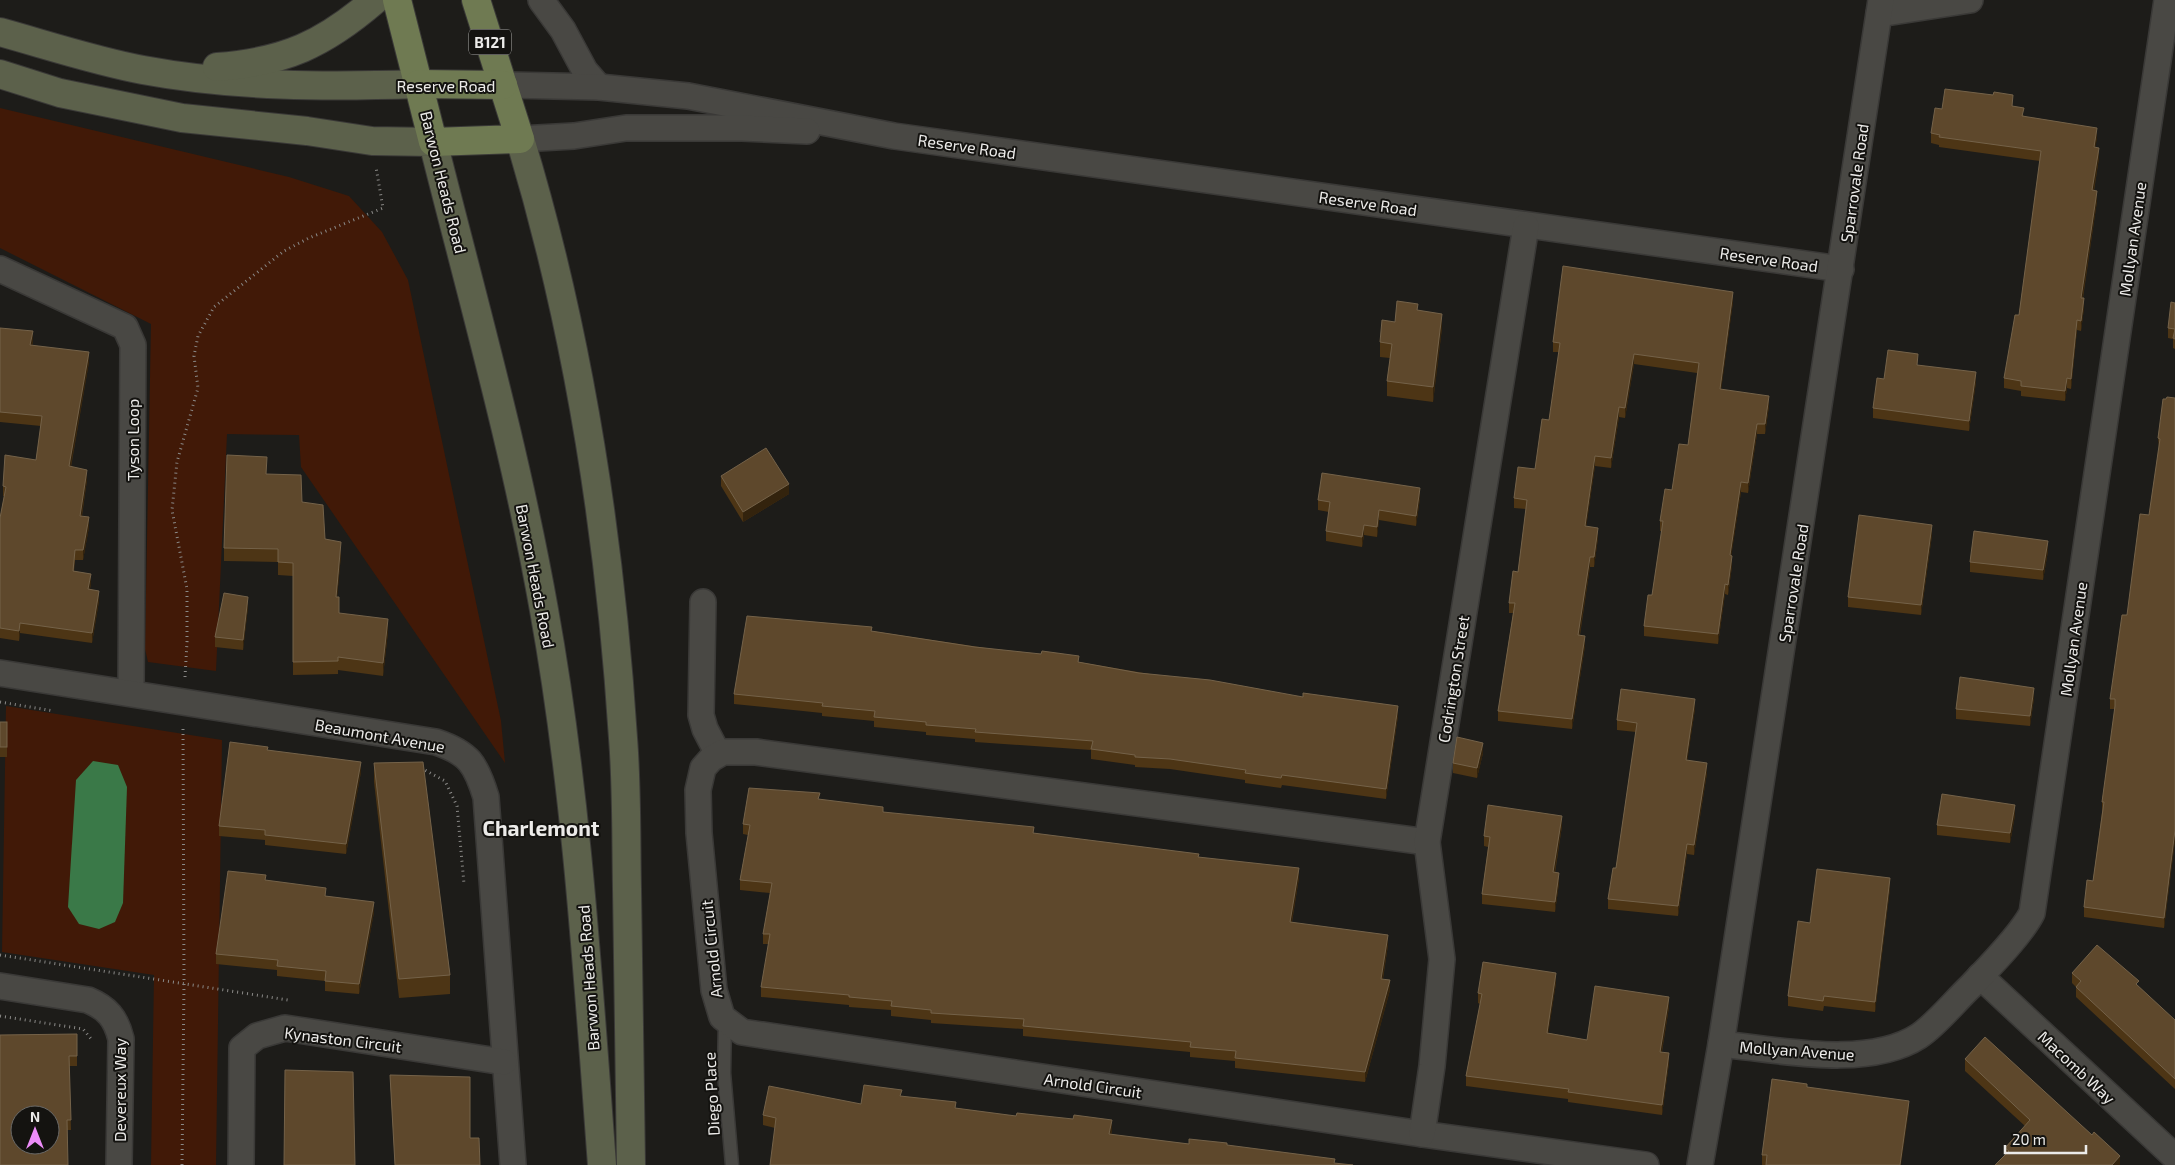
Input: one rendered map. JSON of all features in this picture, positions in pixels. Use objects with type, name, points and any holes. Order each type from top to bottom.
[{"type":"main road","points":[[143,70],[230,66],[285,55],[314,44],[328,36],[375,0]]},
{"type":"main road","name":"Barwon Heads Road","points":[[397,0],[420,84],[514,468],[544,609],[558,700],[578,857],[602,1165]]},
{"type":"main road","name":"B121","points":[[476,0],[503,85]]},
{"type":"main road","name":"Reserve Road","points":[[0,32],[143,70],[286,84],[350,86],[420,84],[503,85]]},
{"type":"main road","name":"Reserve Road","points":[[0,74],[60,93],[173,116],[307,131],[366,140],[433,142],[520,139]]},
{"type":"main road","points":[[503,85],[550,247],[569,327],[598,490],[610,584],[624,740],[631,1165]]},
{"type":"street","points":[[542,0],[562,30],[585,71],[600,87]]},
{"type":"street","points":[[1880,7],[1970,0]]},
{"type":"street","name":"Mollyan Avenue","points":[[1722,1044],[1844,1055],[1885,1051],[1905,1044],[1928,1029],[1980,976],[2029,919],[2034,905],[2167,0]]},
{"type":"street","name":"Sparrovale Road","points":[[1700,1165],[1722,1044],[1842,269],[1880,7]]},
{"type":"street","name":"Reserve Road","points":[[503,85],[600,87],[697,98],[894,136],[1842,269]]},
{"type":"street","name":"Reserve Road","points":[[520,139],[574,136],[610,129],[665,128],[748,128],[894,136]]},
{"type":"street","name":"Codrington Street","points":[[1422,1134],[1432,1066],[1442,959],[1426,842],[1526,226]]},
{"type":"street","name":"Tyson Loop","points":[[0,269],[125,327],[133,345],[131,693]]},
{"type":"street","points":[[703,602],[701,708],[704,729],[718,754],[735,751],[756,752],[1426,842]]},
{"type":"street","name":"Beaumont Avenue","points":[[0,673],[436,742],[454,748],[469,758],[478,771],[486,796],[504,1062],[514,1165]]},
{"type":"street","name":"Arnold Circuit","points":[[718,754],[703,768],[699,783],[698,807],[714,990],[718,1007],[725,1020],[737,1030],[748,1034],[1422,1134],[1646,1165]]},
{"type":"street","name":"Macomb Way","points":[[1980,976],[2175,1157]]},
{"type":"street","name":"Devereux Way","points":[[0,986],[88,1000],[102,1006],[111,1014],[118,1025],[121,1038],[119,1165]]},
{"type":"street","name":"Kynaston Circuit","points":[[241,1165],[242,1048],[257,1036],[285,1028],[504,1062]]},
{"type":"lane","name":"Diego Place","points":[[725,1020],[724,1073],[732,1165]]},
{"type":"path","points":[[182,1165],[184,983],[183,730],[187,642],[187,589],[172,510],[177,462],[198,388],[194,356],[198,336],[208,316],[218,303],[284,251],[309,238],[383,208]]},
{"type":"path","points":[[0,702],[58,711]]},
{"type":"path","points":[[174,728],[193,732]]},
{"type":"path","points":[[411,766],[420,768],[445,781],[457,806],[464,894]]},
{"type":"path","points":[[0,955],[291,1000]]},
{"type":"path","points":[[0,1016],[83,1029],[95,1044]]},
{"type":"shaded area","points":[[0,108],[289,177],[349,196],[382,232],[408,280],[501,721],[505,763],[301,467],[299,435],[227,434],[216,671],[148,662],[145,649],[151,324],[0,248]]},
{"type":"shaded area","points":[[6,706],[222,740],[216,1165],[151,1165],[154,975],[2,952]]},
{"type":"shaded area","points":[[93,761],[118,765],[127,787],[123,903],[115,922],[99,929],[79,924],[68,907],[76,780]]},
{"type":"building","points":[[1945,89],[1993,95],[1994,92],[2013,95],[2012,106],[2024,108],[2022,116],[2097,128],[2094,147],[2099,148],[2092,190],[2097,191],[2081,298],[2084,298],[2081,321],[2077,320],[2071,379],[2067,378],[2065,391],[2021,386],[2021,381],[2004,378],[2015,315],[2019,315],[2041,151],[1939,137],[1940,135],[1931,133],[1935,108],[1942,109]]},
{"type":"building","points":[[1563,266],[1733,292],[1720,389],[1769,396],[1765,424],[1757,424],[1748,483],[1741,482],[1730,555],[1732,556],[1728,585],[1725,584],[1718,634],[1644,626],[1648,595],[1652,595],[1663,521],[1660,521],[1665,489],[1672,490],[1679,444],[1688,445],[1699,363],[1634,354],[1625,408],[1619,407],[1611,458],[1595,456],[1585,526],[1598,528],[1594,557],[1590,557],[1578,635],[1585,636],[1572,719],[1498,711],[1515,603],[1509,603],[1513,571],[1518,572],[1527,500],[1514,498],[1518,467],[1535,469],[1542,419],[1549,420],[1560,343],[1553,342]]},
{"type":"building","points":[[1397,301],[1418,304],[1417,310],[1442,314],[1433,387],[1387,381],[1392,344],[1380,342],[1382,320],[1395,322]]},
{"type":"building","points":[[2171,302],[2175,303],[2175,329],[2168,328]]},
{"type":"building","points":[[0,328],[33,331],[30,345],[89,352],[69,466],[87,470],[80,516],[89,517],[83,550],[75,550],[73,571],[91,574],[88,589],[99,591],[92,633],[20,623],[19,631],[0,628],[0,518],[6,487],[3,486],[5,455],[36,460],[42,416],[0,412]]},
{"type":"building","points":[[1888,350],[1918,354],[1917,365],[1976,372],[1969,421],[1873,408],[1877,378],[1884,379]]},
{"type":"building","points":[[2167,397],[2175,398],[2175,830],[2164,918],[2084,907],[2087,880],[2093,881],[2104,802],[2102,802],[2115,706],[2115,699],[2110,699],[2122,615],[2127,615],[2140,514],[2149,515],[2160,439],[2158,438],[2163,399]]},
{"type":"building","points":[[766,448],[789,484],[743,512],[721,476]]},
{"type":"building","points":[[227,455],[267,457],[266,474],[301,475],[302,502],[323,505],[325,539],[341,542],[336,597],[339,597],[339,613],[388,619],[383,663],[338,657],[338,661],[293,662],[293,563],[278,562],[278,549],[224,548]]},
{"type":"building","points":[[1322,473],[1420,488],[1416,516],[1379,510],[1377,527],[1364,525],[1362,537],[1326,531],[1330,502],[1318,500]]},
{"type":"building","points":[[1859,515],[1932,525],[1921,605],[1848,597]]},
{"type":"building","points":[[1974,531],[2048,541],[2043,570],[1970,562]]},
{"type":"building","points":[[224,593],[248,597],[243,640],[215,637]]},
{"type":"building","points":[[747,616],[872,627],[871,631],[975,647],[1041,654],[1042,651],[1079,656],[1078,662],[1139,673],[1210,680],[1303,697],[1303,693],[1398,706],[1386,789],[1282,775],[1281,778],[1245,773],[1246,770],[1170,759],[1135,757],[1135,755],[1091,749],[1093,741],[975,732],[976,729],[926,725],[926,722],[874,717],[875,711],[822,706],[823,703],[734,694]]},
{"type":"building","points":[[1960,677],[2034,688],[2030,716],[1956,709]]},
{"type":"building","points":[[1621,689],[1695,699],[1686,760],[1707,763],[1694,845],[1687,844],[1678,906],[1608,899],[1613,868],[1616,868],[1637,723],[1617,720]]},
{"type":"building","points":[[0,722],[7,722],[7,747],[0,747]]},
{"type":"building","points":[[1457,737],[1483,743],[1477,768],[1453,763]]},
{"type":"building","points":[[230,742],[268,747],[267,750],[361,762],[346,844],[265,835],[265,830],[219,826]]},
{"type":"building","points":[[423,762],[450,975],[399,979],[374,763]]},
{"type":"building","points":[[749,788],[820,793],[818,799],[883,807],[883,812],[1034,827],[1033,833],[1199,854],[1198,857],[1299,868],[1290,922],[1388,935],[1381,979],[1390,980],[1365,1072],[1235,1058],[1236,1051],[1190,1047],[1191,1042],[1023,1026],[1024,1019],[931,1013],[931,1010],[891,1006],[892,1001],[761,987],[770,934],[763,934],[772,883],[740,880],[750,825],[743,824]]},
{"type":"building","points":[[1942,794],[2015,805],[2010,833],[1937,825]]},
{"type":"building","points":[[1488,805],[1562,816],[1553,872],[1559,873],[1555,902],[1482,894],[1490,837],[1484,836]]},
{"type":"building","points":[[1817,869],[1890,878],[1875,1002],[1824,996],[1823,1001],[1788,996],[1798,921],[1810,923]]},
{"type":"building","points":[[228,871],[266,875],[265,880],[326,888],[325,896],[374,902],[359,984],[325,981],[326,971],[277,966],[278,960],[216,954]]},
{"type":"building","points":[[2097,945],[2139,981],[2136,984],[2175,1020],[2175,1079],[2076,987],[2081,981],[2072,973]]},
{"type":"building","points":[[1483,962],[1556,973],[1547,1033],[1587,1040],[1595,986],[1669,997],[1660,1052],[1669,1053],[1662,1105],[1568,1092],[1569,1089],[1466,1076],[1482,994],[1478,993]]},
{"type":"building","points":[[77,1034],[77,1056],[69,1056],[71,1120],[67,1120],[68,1165],[0,1165],[0,1035]]},
{"type":"building","points":[[1985,1037],[2092,1135],[2094,1132],[2120,1156],[2112,1165],[1995,1165],[2009,1151],[2005,1148],[2030,1120],[1965,1059]]},
{"type":"building","points":[[285,1070],[353,1072],[355,1165],[284,1165]]},
{"type":"building","points":[[390,1075],[470,1077],[470,1138],[479,1138],[480,1165],[395,1165]]},
{"type":"building","points":[[1772,1079],[1807,1084],[1807,1087],[1909,1101],[1900,1165],[1766,1165],[1767,1155],[1762,1155]]},
{"type":"building","points":[[864,1085],[902,1090],[900,1096],[956,1102],[955,1108],[1016,1116],[1017,1113],[1073,1119],[1074,1115],[1112,1120],[1109,1134],[1189,1144],[1189,1139],[1227,1143],[1227,1145],[1335,1159],[1334,1163],[1353,1165],[770,1165],[776,1118],[763,1115],[769,1086],[861,1104]]},
{"type":"district","name":"Charlemont","points":[[541,827]]}]
